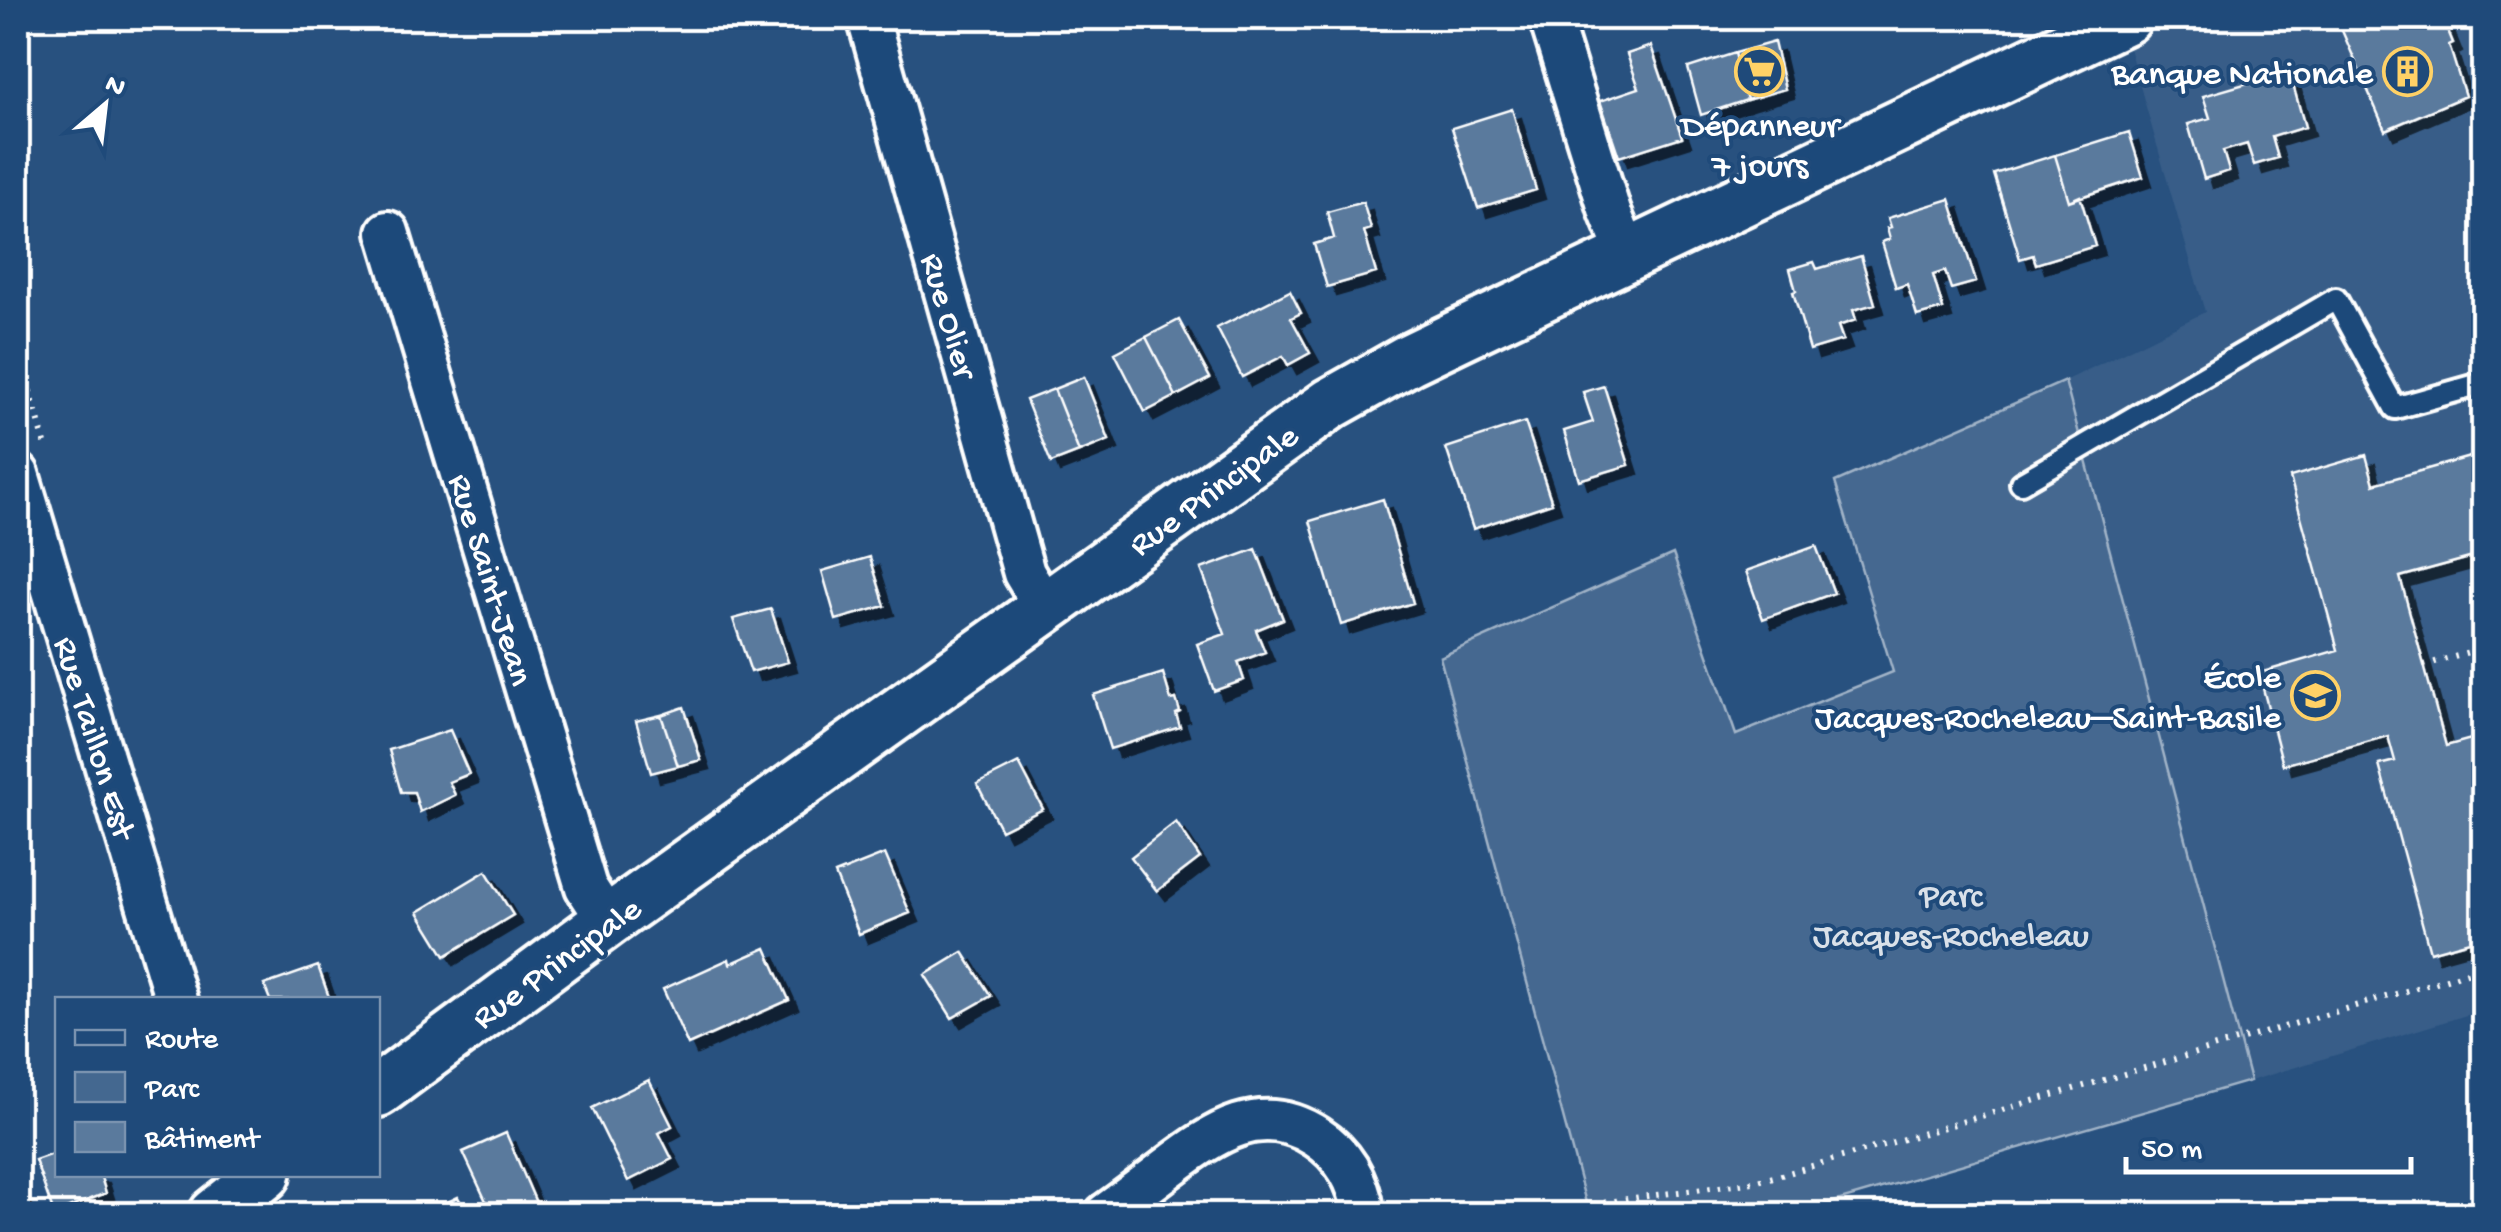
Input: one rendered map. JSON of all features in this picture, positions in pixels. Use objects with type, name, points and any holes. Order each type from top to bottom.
[{"type":"street","name":"Rue Olier","points":[[868,18],[1024,573],[1044,608]]},
{"type":"street","points":[[1550,18],[1610,212],[1627,254]]},
{"type":"street","name":"Rue Principale","points":[[380,1090],[608,921],[1330,404],[1410,360],[1627,254],[2126,18]]},
{"type":"street","name":"Rue Saint-Jean","points":[[388,232],[586,887],[608,921]]},
{"type":"street","name":"Rue Taillon Est","points":[[18,474],[175,997]]},
{"type":"street","points":[[1106,1214],[1216,1133],[1243,1123],[1272,1121],[1314,1134],[1336,1152],[1359,1189],[1364,1214]]},
{"type":"lane","points":[[2021,483],[2336,299],[2395,408],[2484,383]]},
{"type":"path","points":[[2424,665],[2484,649]]},
{"type":"path","points":[[1553,1214],[1769,1177],[2484,968]]},
{"type":"shaded area","name":"École Jacques-Rocheleau–Saint-Basile","points":[[2179,18],[2483,18],[2483,1010],[2250,1081],[2065,381],[2205,312],[2127,41]]},
{"type":"green space","name":"Parc Jacques-Rocheleau","points":[[2065,381],[2250,1081],[1792,1214],[1589,1214],[1440,657],[1673,554],[1736,735],[1893,672],[1835,482]]},
{"type":"building","name":"Banque Nationale","points":[[2359,18],[2443,18],[2465,96],[2385,130],[2340,26]]},
{"type":"building","name":"Dépanneur 7 jours","points":[[1774,42],[1785,89],[1747,100],[1735,53]]},
{"type":"building","points":[[1651,46],[1682,137],[1619,157],[1600,101],[1639,88],[1627,54]]},
{"type":"building","points":[[1735,53],[1747,100],[1701,115],[1688,68]]},
{"type":"building","points":[[2289,71],[2305,127],[2272,137],[2278,158],[2254,165],[2247,144],[2223,151],[2229,171],[2204,179],[2188,124],[2210,118],[2203,96]]},
{"type":"building","points":[[1512,109],[1536,190],[1478,208],[1452,128]]},
{"type":"building","points":[[2129,132],[2143,177],[2069,201],[2055,155]]},
{"type":"building","points":[[2055,155],[2069,201],[2080,196],[2095,246],[2036,264],[2033,255],[2020,259],[1994,174]]},
{"type":"building","points":[[1950,199],[1976,282],[1951,289],[1945,271],[1933,275],[1943,309],[1917,316],[1907,284],[1896,288],[1882,242],[1890,239],[1888,218]]},
{"type":"building","points":[[1363,202],[1371,229],[1364,231],[1376,273],[1327,287],[1314,244],[1334,238],[1327,212]]},
{"type":"building","points":[[1861,256],[1875,304],[1853,310],[1856,320],[1838,326],[1843,340],[1810,350],[1790,269],[1814,262],[1817,269]]},
{"type":"building","points":[[1290,291],[1301,313],[1291,318],[1310,353],[1288,365],[1283,356],[1242,377],[1217,328]]},
{"type":"building","points":[[1179,320],[1210,378],[1176,396],[1146,337]]},
{"type":"building","points":[[1146,337],[1176,396],[1145,412],[1115,353]]},
{"type":"building","points":[[1084,377],[1109,440],[1079,452],[1054,389]]},
{"type":"building","points":[[1604,386],[1629,465],[1579,480],[1564,431],[1593,422],[1583,392]]},
{"type":"building","points":[[1054,389],[1079,452],[1051,463],[1026,400]]},
{"type":"building","points":[[1525,422],[1552,503],[1473,529],[1446,448]]},
{"type":"building","points":[[2484,453],[2484,554],[2400,577],[2446,746],[2471,739],[2484,784],[2484,937],[2430,952],[2379,765],[2395,761],[2388,736],[2283,765],[2259,673],[2338,650],[2290,477],[2366,455],[2374,484]]},
{"type":"building","points":[[1383,499],[1413,603],[1341,625],[1310,521]]},
{"type":"building","points":[[1816,546],[1834,593],[1763,619],[1746,571]]},
{"type":"building","points":[[1256,549],[1283,619],[1256,630],[1265,652],[1238,662],[1244,680],[1214,691],[1197,644],[1225,634],[1201,569]]},
{"type":"building","points":[[870,557],[885,606],[836,620],[822,571]]},
{"type":"building","points":[[771,609],[788,662],[751,672],[733,619]]},
{"type":"building","points":[[1163,673],[1171,700],[1176,699],[1180,727],[1110,749],[1093,695]]},
{"type":"building","points":[[684,707],[701,760],[678,766],[661,715]]},
{"type":"building","points":[[661,715],[678,766],[651,773],[636,721]]},
{"type":"building","points":[[450,730],[469,774],[449,782],[455,795],[420,812],[414,792],[401,792],[389,750]]},
{"type":"building","points":[[1019,763],[1043,809],[1001,830],[977,784]]},
{"type":"building","points":[[1176,822],[1200,858],[1157,891],[1131,857]]},
{"type":"building","points":[[885,854],[910,913],[859,934],[835,874]]},
{"type":"building","points":[[486,871],[513,915],[445,956],[418,912]]},
{"type":"building","points":[[766,948],[789,1000],[688,1045],[663,989],[729,959],[730,964]]},
{"type":"building","points":[[963,952],[991,996],[952,1018],[925,975]]},
{"type":"building","points":[[318,966],[329,997],[269,997],[264,985]]},
{"type":"building","points":[[649,1080],[672,1126],[659,1133],[672,1159],[628,1181],[592,1108]]},
{"type":"building","points":[[506,1133],[537,1205],[511,1214],[507,1207],[492,1214],[463,1152]]},
{"type":"building","points":[[55,1153],[55,1177],[101,1177],[106,1193],[54,1214],[35,1160]]},
{"type":"building","points":[[20,1190],[31,1214],[18,1214]]},
{"type":"building","points":[[458,1197],[467,1214],[423,1214]]},
{"type":"place","name":"Dépanneur 7 jours","points":[[1760,71]]},
{"type":"place","name":"Banque Nationale","points":[[2408,71]]},
{"type":"place","name":"École Jacques-Rocheleau–Saint-Basile","points":[[2316,695]]}]
